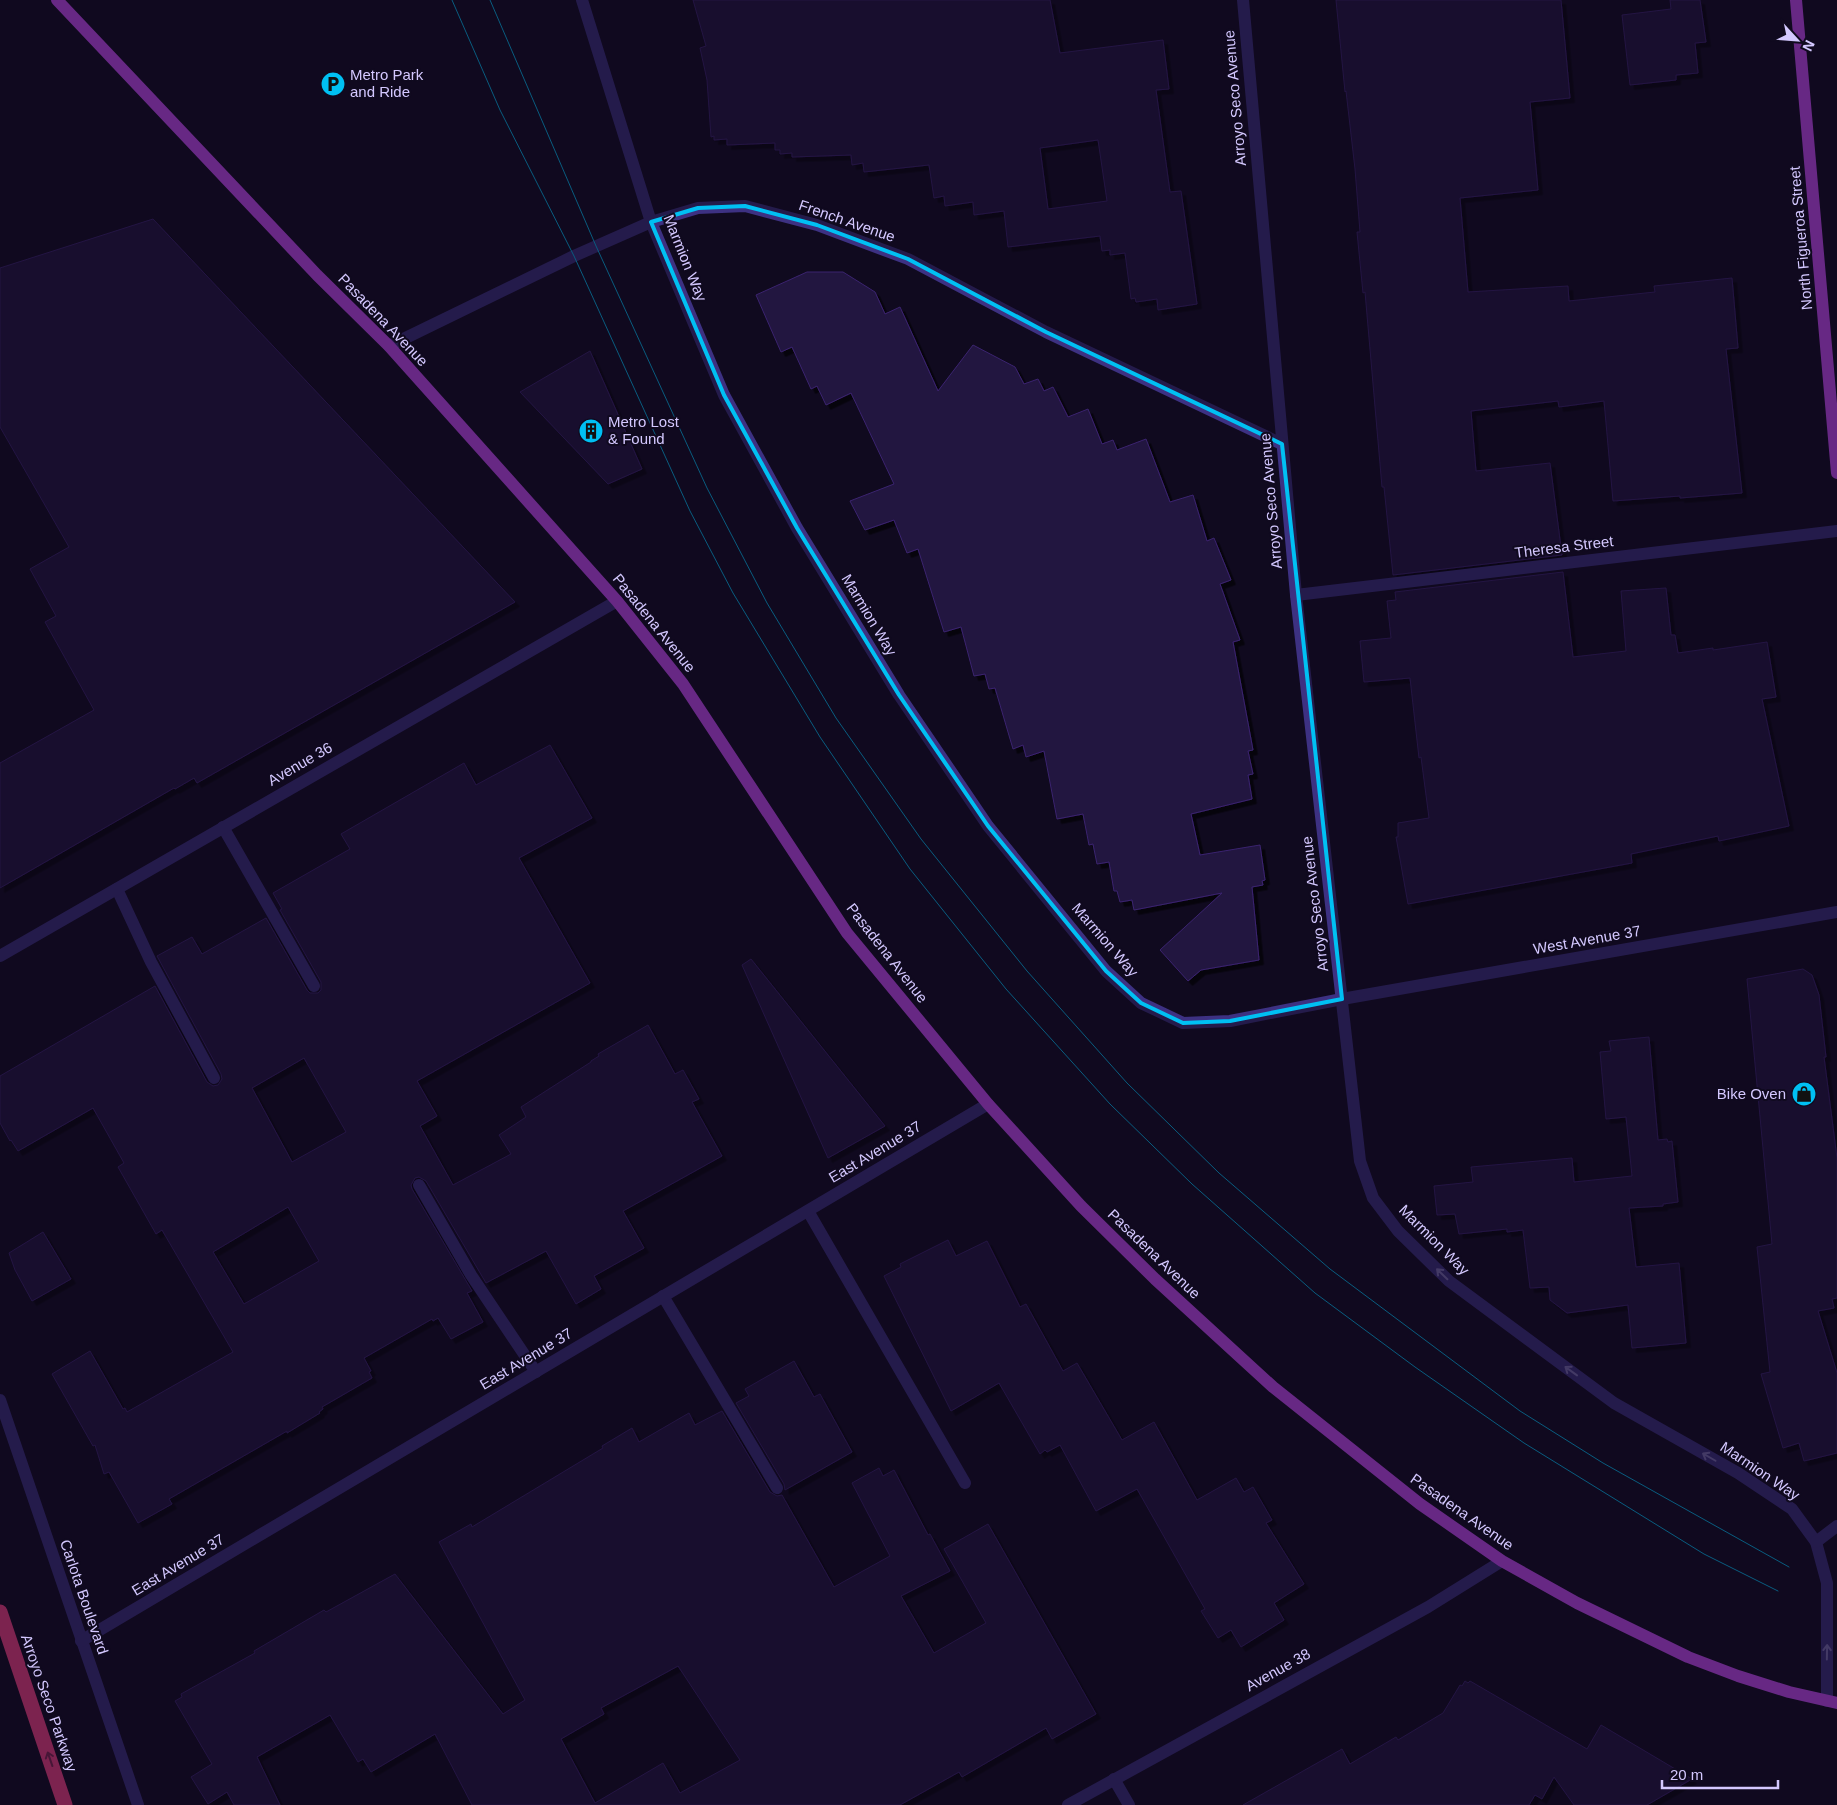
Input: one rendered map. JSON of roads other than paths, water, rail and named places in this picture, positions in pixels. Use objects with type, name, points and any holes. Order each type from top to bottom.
[{"type":"highway","name":"Arroyo Seco Parkway","points":[[0,1612],[65,1805]]},
{"type":"main road","name":"Pasadena Avenue","points":[[57,0],[317,275],[389,346],[617,601],[683,684],[847,933],[988,1104],[1081,1206],[1154,1279],[1274,1387],[1420,1504],[1502,1561],[1577,1603],[1688,1656],[1738,1676],[1789,1692],[1832,1702]]},
{"type":"main road","name":"North Figueroa Street","points":[[1796,0],[1837,473]]},
{"type":"street","name":"Marmion Way","points":[[582,0],[651,222],[724,395],[797,528],[899,696],[988,826],[1106,971],[1141,1003],[1182,1023],[1230,1021],[1342,999],[1360,1161],[1373,1198],[1398,1231],[1449,1281],[1614,1403],[1738,1473],[1792,1510],[1816,1542],[1827,1584],[1832,1702]]},
{"type":"street","name":"Arroyo Seco Avenue","points":[[1243,0],[1296,595],[1342,999]]},
{"type":"street","name":"French Avenue","points":[[389,346],[574,256],[651,222],[698,208],[745,206],[817,225],[908,259],[1046,332],[1282,444]]},
{"type":"street","name":"Theresa Street","points":[[1296,595],[1837,531]]},
{"type":"street","name":"Avenue 36","points":[[0,956],[617,601]]},
{"type":"street","points":[[223,827],[314,986]]},
{"type":"street","points":[[117,889],[151,962],[214,1078]]},
{"type":"street","name":"West Avenue 37","points":[[1342,999],[1837,912]]},
{"type":"street","name":"East Avenue 37","points":[[81,1641],[988,1104]]},
{"type":"street","points":[[419,1185],[471,1275],[536,1372]]},
{"type":"street","points":[[808,1211],[965,1483]]},
{"type":"street","points":[[663,1296],[777,1488]]},
{"type":"street","name":"Carlota Boulevard","points":[[0,1400],[138,1805]]},
{"type":"street","points":[[1816,1542],[1837,1526]]},
{"type":"street","name":"Avenue 38","points":[[1068,1805],[1428,1607],[1502,1561]]},
{"type":"street","points":[[1114,1778],[1129,1805]]},
{"type":"tram line","points":[[452,0],[500,110],[574,256],[690,511],[733,593],[820,737],[910,869],[1006,989],[1110,1104],[1192,1184],[1315,1293],[1415,1367],[1524,1443],[1704,1554],[1778,1591]]},
{"type":"tram line","points":[[490,0],[596,246],[707,488],[767,603],[836,718],[921,839],[1027,971],[1127,1083],[1219,1173],[1330,1269],[1520,1411],[1603,1463],[1789,1567]]},
{"type":"place","name":"Metro Park and Ride","points":[[333,84]]},
{"type":"place","name":"Metro Lost & Found","points":[[591,431]]},
{"type":"place","name":"Bike Oven","points":[[1804,1094]]}]
